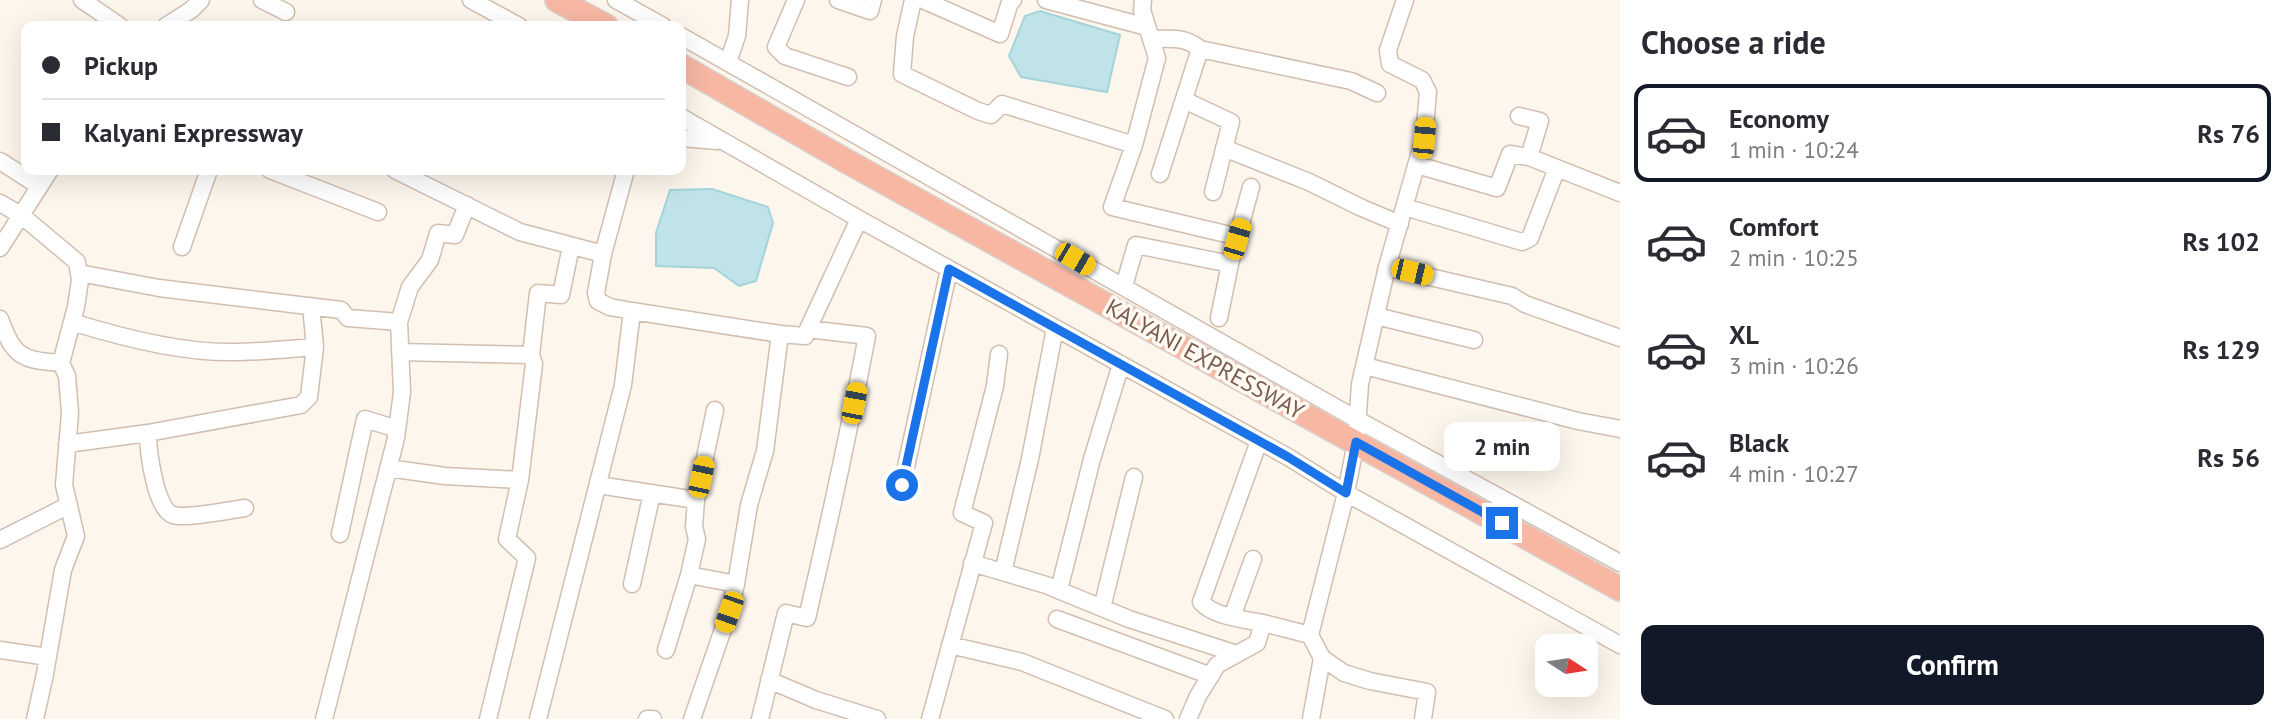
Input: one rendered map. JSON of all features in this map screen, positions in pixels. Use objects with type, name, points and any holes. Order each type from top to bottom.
[{"type":"highway","points":[[557,0],[597,21]]},
{"type":"highway","name":"KALYANI EXPRESSWAY","points":[[686,69],[848,162],[1357,431],[1620,589]]},
{"type":"street","points":[[82,0],[113,21]]},
{"type":"street","points":[[173,21],[201,0]]},
{"type":"street","points":[[262,0],[286,12]]},
{"type":"street","points":[[471,0],[510,21]]},
{"type":"street","points":[[616,0],[654,21]]},
{"type":"street","points":[[728,62],[737,36],[740,0]]},
{"type":"street","points":[[796,0],[776,47],[785,56],[848,77]]},
{"type":"street","points":[[838,0],[870,11],[873,0]]},
{"type":"street","points":[[914,0],[905,36],[902,74],[991,115],[1002,104],[1134,145]]},
{"type":"street","points":[[923,0],[1000,34],[1013,0]]},
{"type":"street","points":[[1046,0],[1149,33],[1177,38],[1200,48],[1351,81],[1377,93]]},
{"type":"street","points":[[1143,0],[1142,9],[1157,58],[1134,145],[1112,207],[1226,234]]},
{"type":"street","points":[[1405,0],[1388,50],[1390,64],[1422,80],[1428,92],[1424,138],[1387,267],[1364,366],[1357,431],[1346,493],[1310,635],[1322,658],[1344,673],[1427,692],[1423,719]]},
{"type":"street","points":[[686,39],[1124,286],[1357,431],[1620,562]]},
{"type":"street","points":[[1160,174],[1200,48]]},
{"type":"street","points":[[1184,100],[1231,122],[1213,192]]},
{"type":"street","points":[[1519,116],[1540,121],[1530,158]]},
{"type":"street","points":[[686,120],[1620,645]]},
{"type":"street","points":[[686,138],[723,142]]},
{"type":"street","points":[[1224,148],[1400,224]]},
{"type":"street","points":[[1417,165],[1497,188],[1510,154],[1530,158],[1620,193]]},
{"type":"street","points":[[0,161],[21,174]]},
{"type":"street","points":[[1405,207],[1522,242],[1527,241],[1557,168]]},
{"type":"street","points":[[22,175],[39,186]]},
{"type":"street","points":[[0,248],[47,175]]},
{"type":"street","points":[[182,247],[207,175]]},
{"type":"street","points":[[283,175],[379,212]]},
{"type":"street","points":[[405,175],[520,232],[603,254]]},
{"type":"street","points":[[625,175],[603,254],[596,293],[598,301],[610,307],[805,336],[859,219]]},
{"type":"street","points":[[1219,318],[1230,264],[1251,187]]},
{"type":"street","points":[[0,203],[20,215],[77,262],[80,280],[61,363],[67,376],[70,413],[64,485],[76,536],[63,570],[35,719]]},
{"type":"street","points":[[324,719],[397,429],[402,392],[399,322],[410,287],[430,260],[438,233],[455,235],[467,205]]},
{"type":"street","points":[[1124,286],[1136,245],[1230,264]]},
{"type":"street","points":[[488,719],[527,558],[507,539],[520,480],[534,364],[531,355],[538,293],[561,295],[571,246]]},
{"type":"street","points":[[1387,267],[1512,296],[1525,304],[1620,338]]},
{"type":"street","points":[[902,485],[949,269]]},
{"type":"street","points":[[79,273],[159,288],[341,310],[348,318],[399,322]]},
{"type":"street","points":[[67,444],[148,433],[301,405],[309,397],[314,347],[311,306]]},
{"type":"street","points":[[538,719],[623,385],[632,311]]},
{"type":"street","points":[[1376,316],[1474,340]]},
{"type":"street","points":[[0,319],[9,342],[18,353],[28,359],[61,363]]},
{"type":"street","points":[[72,322],[118,336],[194,349],[231,352],[314,347]]},
{"type":"street","points":[[1003,572],[1030,459],[1055,328]]},
{"type":"street","points":[[760,719],[786,613],[807,618],[832,511],[867,336],[808,329]]},
{"type":"street","points":[[692,719],[736,584],[749,505],[765,450],[780,334]]},
{"type":"street","points":[[400,352],[531,355]]},
{"type":"street","points":[[930,719],[984,523],[962,513],[995,386],[999,355]]},
{"type":"street","points":[[1059,590],[1092,459],[1121,364]]},
{"type":"street","points":[[1364,366],[1578,421],[1620,429]]},
{"type":"street","points":[[666,650],[689,575],[697,538],[694,527],[696,500],[715,411]]},
{"type":"street","points":[[340,534],[365,419],[397,429]]},
{"type":"street","points":[[148,433],[148,448],[159,499],[167,511],[173,515],[185,515],[246,508]]},
{"type":"street","points":[[1259,441],[1201,602],[1206,608],[1233,617],[1310,635]]},
{"type":"street","points":[[388,468],[445,477],[520,480]]},
{"type":"street","points":[[1102,608],[1134,477]]},
{"type":"street","points":[[598,485],[696,500]]},
{"type":"street","points":[[632,584],[652,493]]},
{"type":"street","points":[[0,540],[69,505]]},
{"type":"street","points":[[1233,617],[1253,559]]},
{"type":"street","points":[[972,563],[1059,590],[1129,619],[1237,654]]},
{"type":"street","points":[[689,575],[736,584]]},
{"type":"street","points":[[1056,619],[1211,676]]},
{"type":"street","points":[[1188,719],[1217,665],[1256,643],[1263,623]]},
{"type":"street","points":[[950,645],[1022,662],[1165,719]]},
{"type":"street","points":[[0,650],[48,657]]},
{"type":"street","points":[[1311,719],[1322,658]]},
{"type":"street","points":[[769,680],[859,717],[877,719]]},
{"type":"street","points":[[647,719],[653,719]]},
{"type":"water","points":[[1040,11],[1120,35],[1107,92],[1021,77],[1009,56],[1025,16]]},
{"type":"water","points":[[712,189],[768,207],[773,223],[756,281],[739,286],[714,268],[656,266],[656,233],[670,190]]},
{"type":"route","points":[[902,485],[949,269],[1288,457],[1346,493],[1356,442],[1502,523]]}]
